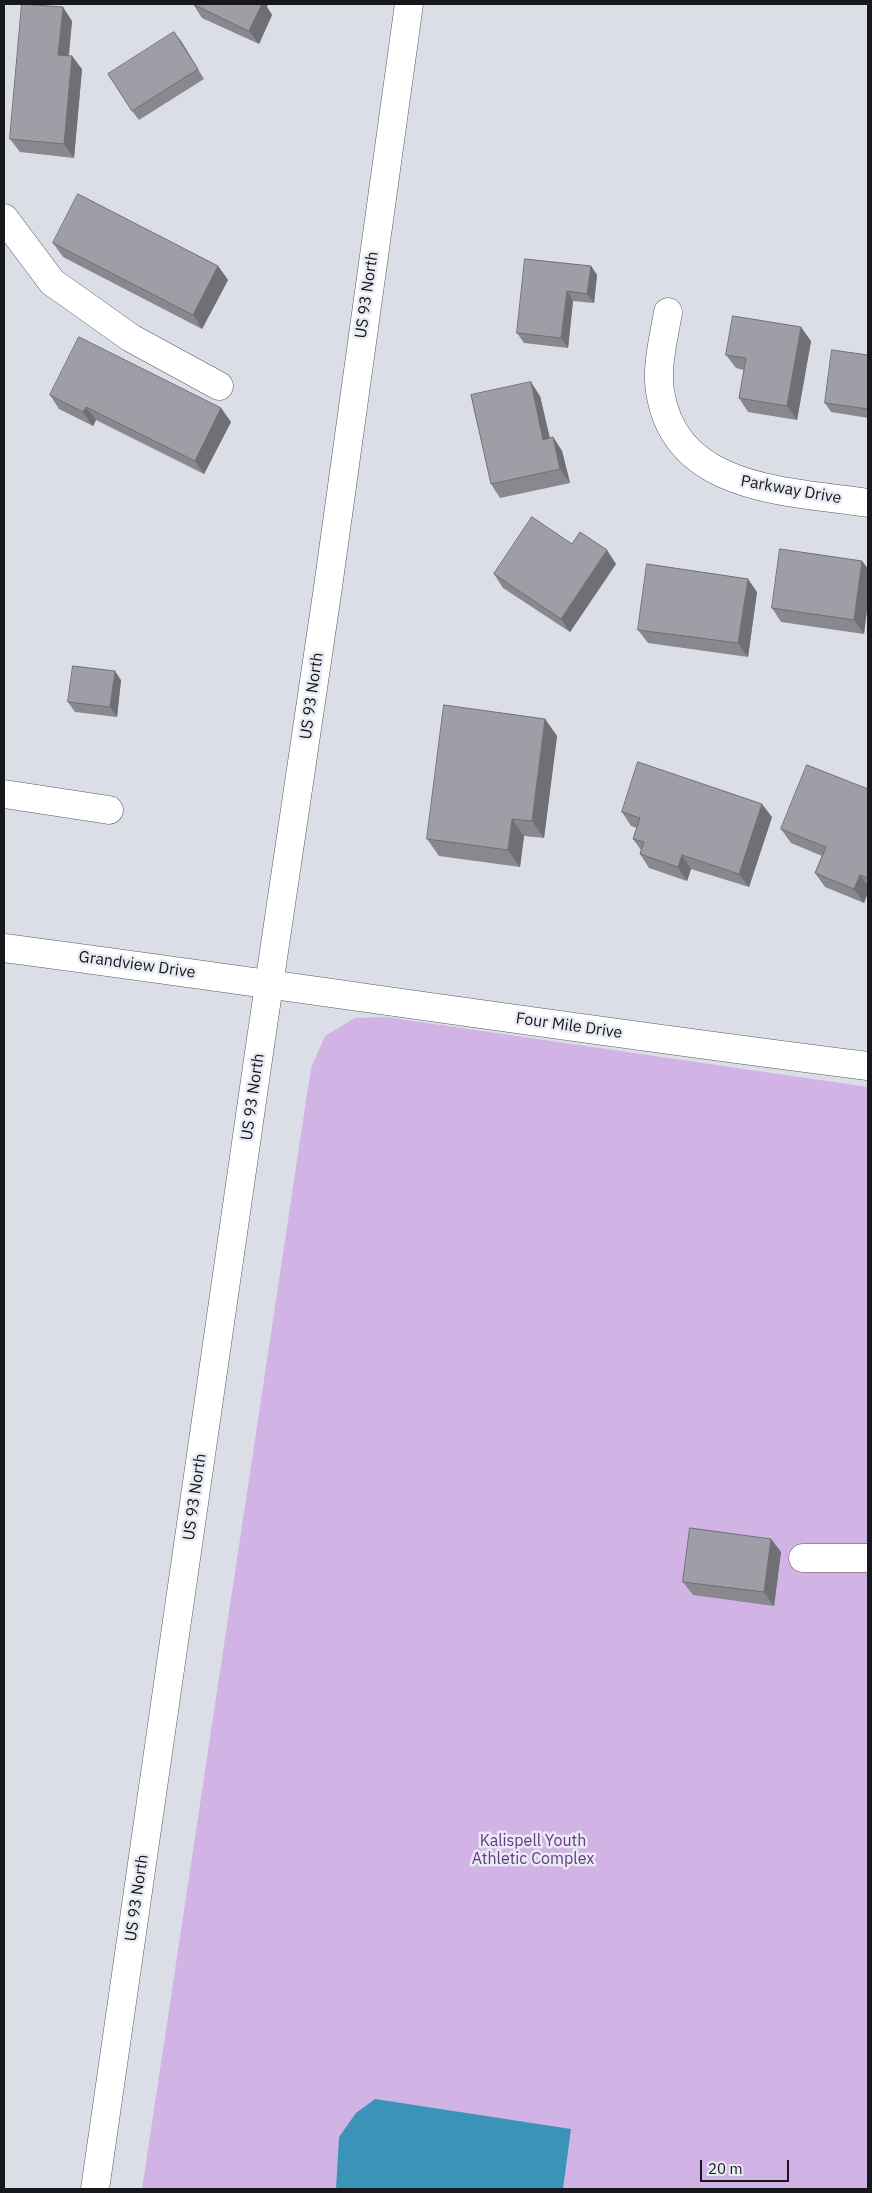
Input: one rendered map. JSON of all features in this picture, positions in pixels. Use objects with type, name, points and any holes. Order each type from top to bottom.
[{"type":"main road","name":"US 93 North","points":[[96,2189],[328,587],[408,4]]},
{"type":"main road","points":[[4,218],[52,282],[131,338],[219,386]]},
{"type":"main road","name":"Parkway Drive","points":[[668,312],[660,361],[659,390],[666,416],[678,438],[694,456],[714,471],[737,481],[868,503]]},
{"type":"main road","points":[[4,794],[109,810]]},
{"type":"main road","name":"Grandview Drive","points":[[4,948],[270,983]]},
{"type":"main road","name":"Four Mile Drive","points":[[270,983],[351,996],[868,1066]]},
{"type":"main road","points":[[803,1558],[868,1558]]},
{"type":"green space","name":"Kalispell Youth Athletic Complex","points":[[386,1017],[868,1087],[868,2189],[142,2189],[311,1068],[325,1036],[355,1018]]},
{"type":"water","points":[[375,2099],[571,2129],[563,2189],[336,2189],[339,2137],[356,2113]]},
{"type":"building","points":[[22,4],[63,7],[58,55],[72,56],[64,144],[10,139]]},
{"type":"building","points":[[193,4],[262,4],[249,31]]},
{"type":"building","points":[[174,32],[198,69],[132,111],[108,74]]},
{"type":"building","points":[[78,194],[218,266],[193,315],[53,243]]},
{"type":"building","points":[[525,259],[591,266],[587,294],[567,291],[561,338],[517,333]]},
{"type":"building","points":[[733,316],[801,327],[787,406],[739,398],[746,358],[726,355]]},
{"type":"building","points":[[79,337],[221,408],[195,461],[86,407],[83,412],[50,395]]},
{"type":"building","points":[[832,350],[868,355],[868,409],[825,403]]},
{"type":"building","points":[[531,382],[543,440],[553,437],[560,469],[491,484],[471,395]]},
{"type":"building","points":[[532,517],[572,544],[580,532],[607,550],[561,619],[494,574]]},
{"type":"building","points":[[780,549],[862,561],[854,620],[772,608]]},
{"type":"building","points":[[647,564],[748,579],[738,643],[638,630]]},
{"type":"building","points":[[73,666],[115,671],[110,707],[68,702]]},
{"type":"building","points":[[444,705],[545,719],[532,821],[512,819],[508,850],[427,839]]},
{"type":"building","points":[[638,762],[762,804],[739,874],[682,855],[678,867],[640,854],[644,842],[633,839],[640,818],[622,812]]},
{"type":"building","points":[[807,765],[868,789],[868,878],[860,875],[854,889],[815,873],[826,847],[781,829]]},
{"type":"building","points":[[690,1528],[771,1539],[764,1592],[683,1582]]}]
